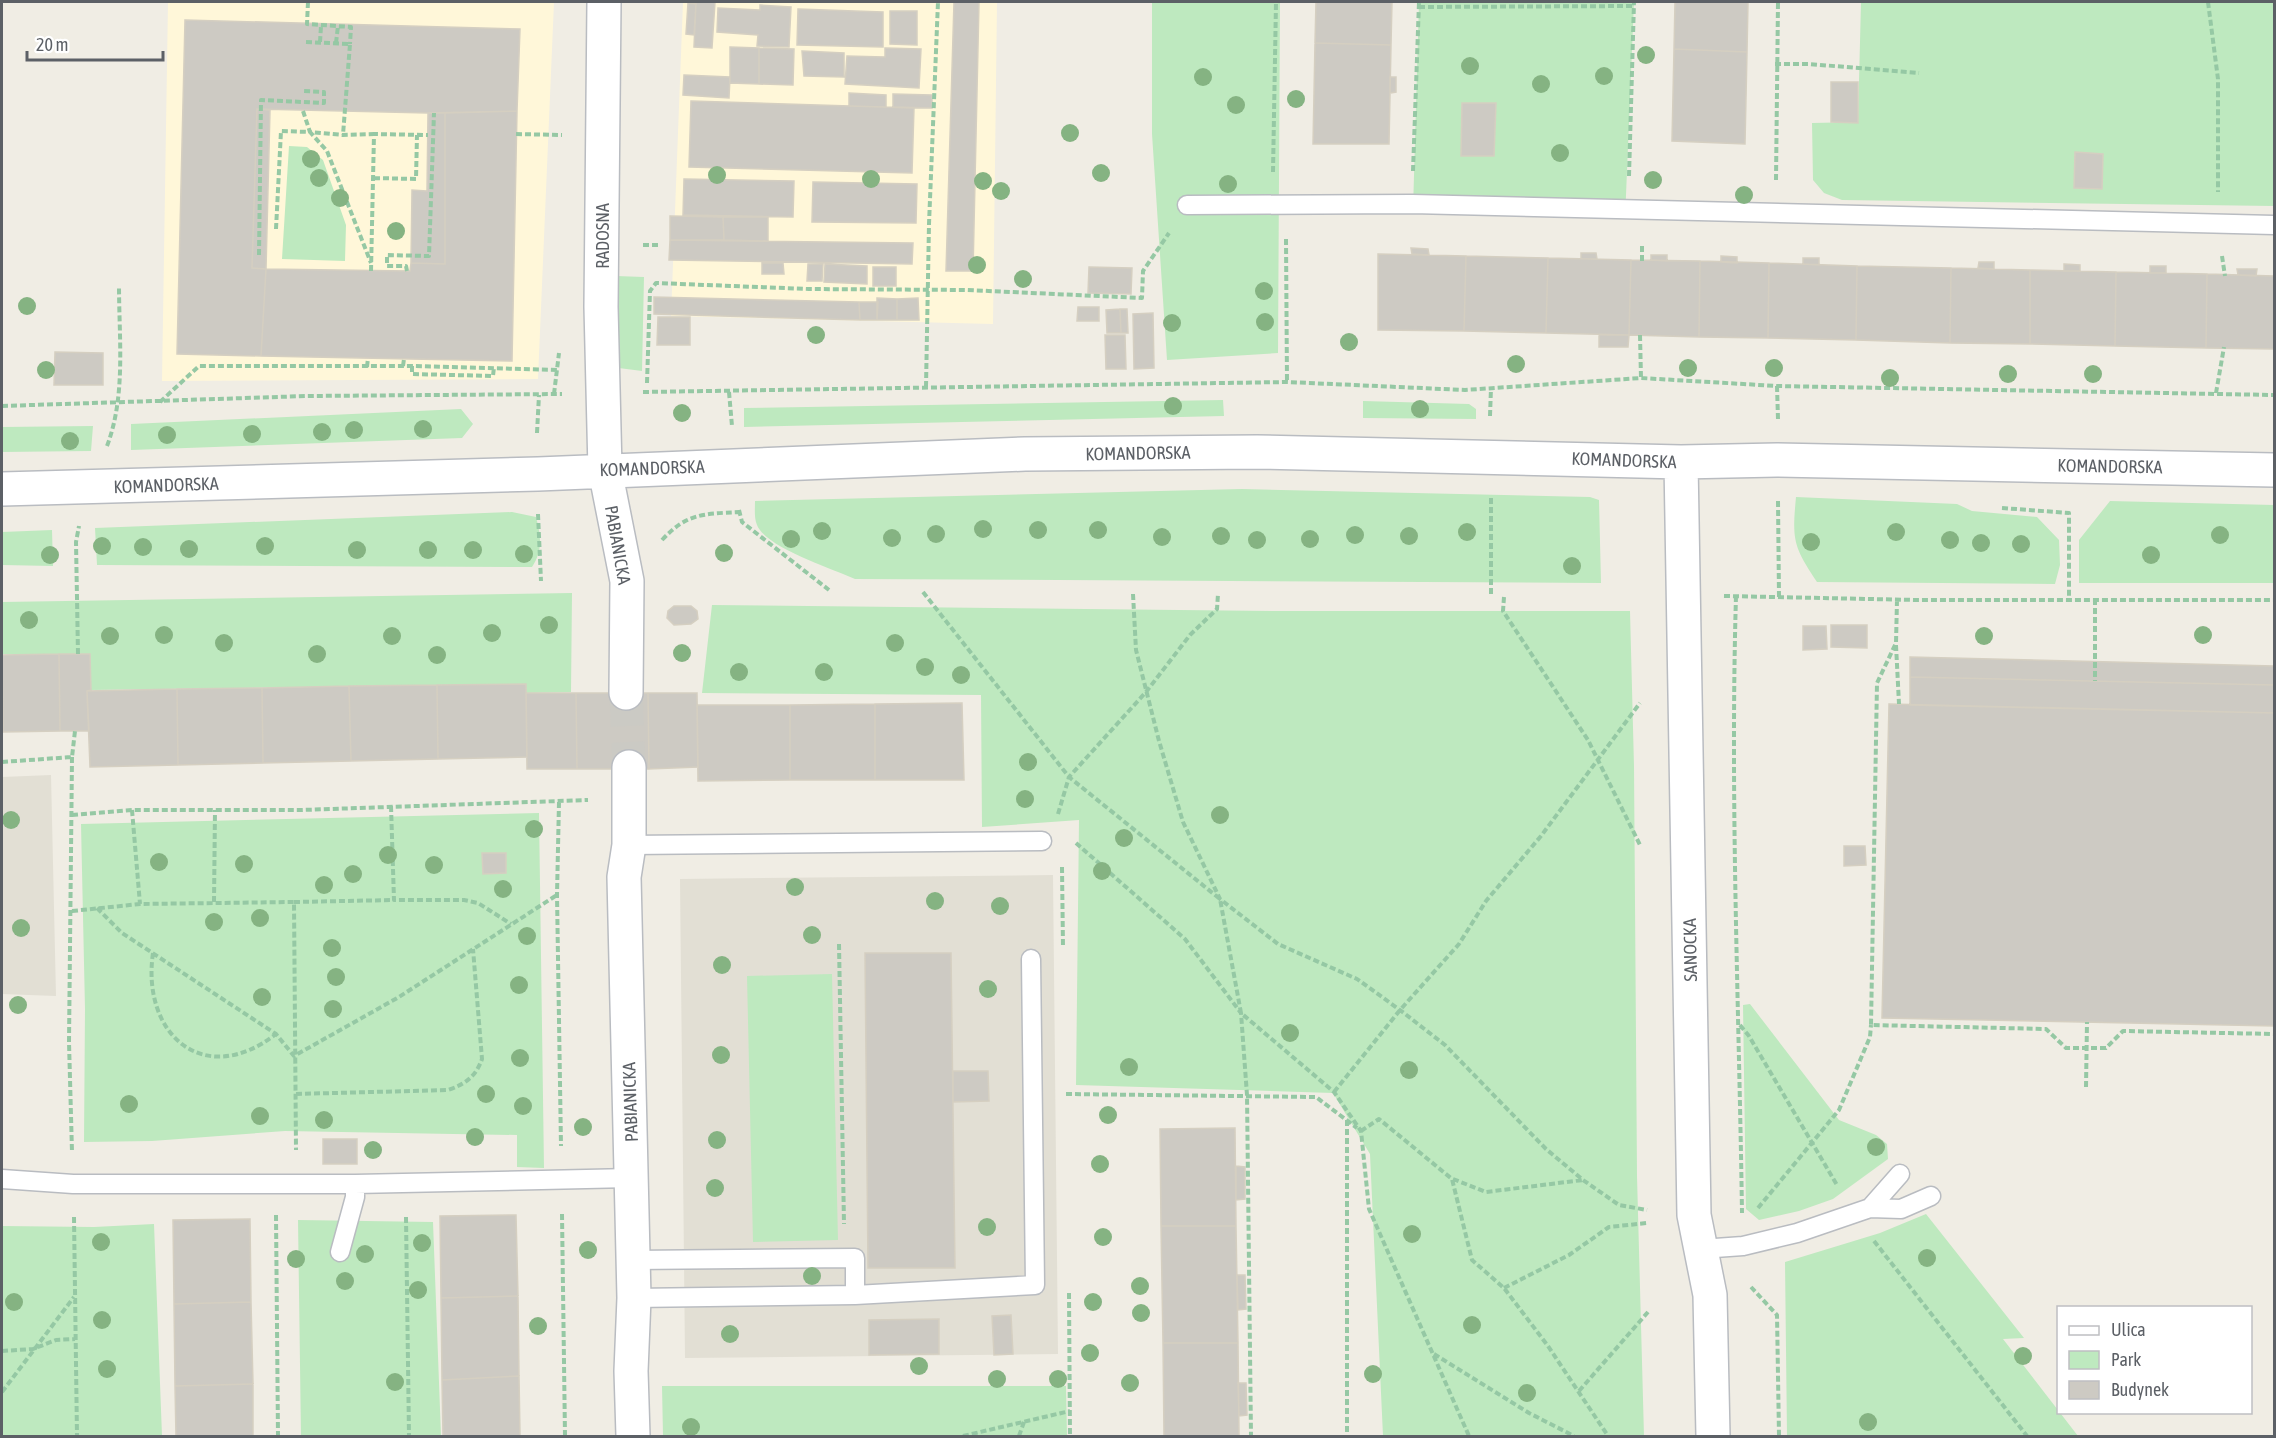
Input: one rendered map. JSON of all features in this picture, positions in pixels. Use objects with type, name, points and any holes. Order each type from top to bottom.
[{"type":"street","name":"RADOSNA","points":[[604,2],[601,285],[605,470]]},
{"type":"street","name":"KOMANDORSKA","points":[[2,489],[1025,454],[1223,452],[1324,452],[1681,462],[1777,460],[2274,470]]},
{"type":"street","name":"SANOCKA","points":[[1681,462],[1694,1215],[1710,1295],[1713,1437]]},
{"type":"street","name":"PABIANICKA","points":[[605,470],[627,581],[626,693]]},
{"type":"street","name":"PABIANICKA","points":[[630,782],[629,845],[624,877],[634,1298],[631,1371],[633,1437]]},
{"type":"lane","points":[[1188,205],[1251,207],[1279,203],[1412,204],[2274,225]]},
{"type":"lane","points":[[629,845],[1042,841]]},
{"type":"lane","points":[[634,1298],[855,1295],[1035,1285],[1031,959]]},
{"type":"lane","points":[[1870,1208],[1900,1174]]},
{"type":"lane","points":[[2,1179],[73,1184],[356,1184],[562,1182],[631,1178]]},
{"type":"lane","points":[[340,1252],[355,1197],[356,1184]]},
{"type":"lane","points":[[1701,1249],[1743,1246],[1797,1233],[1870,1208],[1901,1209],[1931,1196]]},
{"type":"lane","points":[[633,1260],[855,1258],[855,1295]]},
{"type":"path","points":[[308,2],[307,24],[351,27],[343,135]]},
{"type":"path","points":[[926,387],[938,2]]},
{"type":"path","points":[[1276,2],[1279,203],[1287,382]]},
{"type":"path","points":[[1776,213],[1775,64],[1778,2]]},
{"type":"path","points":[[2208,2],[2218,80],[2217,224]]},
{"type":"path","points":[[1412,204],[1419,4],[1634,4],[1628,210]]},
{"type":"path","points":[[320,42],[321,26]]},
{"type":"path","points":[[336,43],[338,26]]},
{"type":"path","points":[[306,42],[350,44]]},
{"type":"path","points":[[1775,64],[1809,64],[1919,73]]},
{"type":"path","points":[[259,255],[261,100],[324,103],[324,92],[302,91]]},
{"type":"path","points":[[303,111],[310,132],[327,151],[371,263]]},
{"type":"path","points":[[406,271],[406,266],[387,266],[387,255],[429,256],[434,113]]},
{"type":"path","points":[[276,229],[281,130],[343,135],[428,135]]},
{"type":"path","points":[[371,271],[374,134]]},
{"type":"path","points":[[374,178],[416,179],[417,135]]},
{"type":"path","points":[[516,135],[563,135]]},
{"type":"path","points":[[646,392],[650,291],[656,283],[1038,292],[1074,297],[1142,298],[1143,271],[1188,205]]},
{"type":"path","points":[[103,455],[116,423],[119,403],[119,286]]},
{"type":"path","points":[[1640,335],[1641,378]]},
{"type":"path","points":[[2216,393],[2224,347]]},
{"type":"path","points":[[367,367],[368,358]]},
{"type":"path","points":[[403,366],[404,359]]},
{"type":"path","points":[[159,402],[199,366],[412,366],[557,370],[554,394]]},
{"type":"path","points":[[412,366],[412,374],[493,376],[494,368]]},
{"type":"path","points":[[640,393],[1287,382],[1465,390],[1641,378],[1777,386],[2274,395]]},
{"type":"path","points":[[1777,386],[1778,426]]},
{"type":"path","points":[[1490,420],[1491,388]]},
{"type":"path","points":[[729,392],[732,432]]},
{"type":"path","points":[[2,405],[307,396],[573,394]]},
{"type":"path","points":[[537,439],[539,395]]},
{"type":"path","points":[[1778,494],[1779,597]]},
{"type":"path","points":[[1491,495],[1491,597]]},
{"type":"path","points":[[738,500],[742,522],[829,590]]},
{"type":"path","points":[[538,508],[541,581]]},
{"type":"path","points":[[1998,508],[2069,513],[2069,599]]},
{"type":"path","points":[[657,545],[677,524],[704,514],[739,512]]},
{"type":"path","points":[[78,654],[76,542],[80,524]]},
{"type":"path","points":[[923,592],[1069,777],[1278,944],[1357,979],[1445,1045],[1546,1149],[1583,1180],[1619,1205],[1647,1210]]},
{"type":"path","points":[[1133,594],[1136,650],[1146,692],[1183,822],[1220,899],[1241,1012],[1247,1095],[1251,1437]]},
{"type":"path","points":[[1069,777],[1146,692],[1190,635],[1217,609],[1218,594]]},
{"type":"path","points":[[1724,596],[1897,600],[2274,600]]},
{"type":"path","points":[[1736,596],[1734,709],[1743,1219],[1757,1208],[1839,1110],[1852,1086],[1870,1036],[1877,683],[1896,643]]},
{"type":"path","points":[[1504,597],[1503,611],[1571,712],[1641,847]]},
{"type":"path","points":[[2095,599],[2095,681]]},
{"type":"path","points":[[1897,600],[1896,643],[1899,704]]},
{"type":"path","points":[[1334,1092],[1400,1010],[1459,944],[1486,901],[1541,836],[1640,703]]},
{"type":"path","points":[[75,731],[72,757],[69,1042],[77,1437]]},
{"type":"path","points":[[2,762],[72,757]]},
{"type":"path","points":[[72,815],[132,810],[302,810],[559,802],[630,782]]},
{"type":"path","points":[[559,802],[557,895],[566,1437]]},
{"type":"path","points":[[391,806],[394,900]]},
{"type":"path","points":[[132,810],[140,904]]},
{"type":"path","points":[[214,902],[215,810]]},
{"type":"path","points":[[1071,838],[1185,939],[1241,1012],[1334,1092],[1361,1131],[1369,1209],[1469,1437]]},
{"type":"path","points":[[294,1056],[346,1029],[557,895]]},
{"type":"path","points":[[72,910],[140,904],[214,902],[464,900],[478,903],[511,924]]},
{"type":"path","points":[[294,902],[297,1183]]},
{"type":"path","points":[[97,908],[122,933],[276,1034],[294,1056]]},
{"type":"path","points":[[839,944],[844,1258]]},
{"type":"path","points":[[296,1094],[448,1090],[467,1082],[474,1075],[482,1059],[473,950]]},
{"type":"path","points":[[153,953],[150,975],[153,1001],[171,1035],[189,1051],[209,1056],[231,1054],[263,1044],[276,1034]]},
{"type":"path","points":[[2086,1087],[2087,1022]]},
{"type":"path","points":[[1739,1024],[1749,1036],[1811,1145],[1842,1193]]},
{"type":"path","points":[[1871,1025],[2046,1029],[2066,1048],[2106,1048],[2123,1031],[2274,1034]]},
{"type":"path","points":[[1065,1094],[1317,1097],[1361,1131]]},
{"type":"path","points":[[1361,1131],[1379,1119],[1452,1179],[1486,1192],[1583,1180]]},
{"type":"path","points":[[1347,1120],[1347,1437]]},
{"type":"path","points":[[1452,1179],[1472,1260],[1504,1288],[1579,1391],[1608,1437]]},
{"type":"path","points":[[404,1183],[409,1437]]},
{"type":"path","points":[[276,1213],[278,1437]]},
{"type":"path","points":[[1504,1288],[1569,1255],[1609,1227],[1647,1223]]},
{"type":"path","points":[[1869,1236],[2027,1437]]},
{"type":"path","points":[[1743,1246],[1745,1280],[1777,1315],[1779,1437]]},
{"type":"path","points":[[2,1392],[74,1298]]},
{"type":"path","points":[[1579,1391],[1648,1312]]},
{"type":"path","points":[[2,1351],[33,1349],[56,1340],[75,1339]]},
{"type":"path","points":[[1433,1353],[1529,1413],[1574,1437]]},
{"type":"path","points":[[963,1437],[1070,1411]]},
{"type":"path","points":[[1019,1437],[1024,1421]]},
{"type":"shaded area","points":[[168,2],[554,2],[538,379],[162,381]]},
{"type":"shaded area","points":[[683,2],[997,2],[993,324],[671,316]]},
{"type":"shaded area","points":[[51,775],[56,996],[2,994],[2,777]]},
{"type":"shaded area","points":[[1053,875],[1058,1354],[685,1358],[680,879]]},
{"type":"green space","points":[[1152,2],[1280,2],[1278,353],[1167,360],[1152,134]]},
{"type":"green space","points":[[1419,2],[1634,2],[1625,219],[1413,210]]},
{"type":"green space","points":[[1861,2],[2274,2],[2274,206],[1842,200],[1824,193],[1813,180],[1812,123],[1858,122]]},
{"type":"green space","points":[[289,146],[307,147],[323,160],[346,225],[345,261],[282,259]]},
{"type":"green space","points":[[616,276],[644,277],[642,371],[611,367]]},
{"type":"green space","points":[[1223,400],[1224,416],[744,427],[744,408]]},
{"type":"green space","points":[[1363,401],[1469,404],[1476,409],[1476,419],[1363,418]]},
{"type":"green space","points":[[461,409],[473,424],[462,438],[131,450],[131,424]]},
{"type":"green space","points":[[93,426],[91,451],[2,452],[2,427]]},
{"type":"green space","points":[[1242,489],[1590,497],[1599,500],[1601,583],[855,579],[786,550],[763,534],[755,519],[755,501]]},
{"type":"green space","points":[[1796,497],[1957,504],[1972,511],[2037,517],[2059,540],[2060,565],[2055,584],[1817,582],[1803,560],[1796,542],[1794,523]]},
{"type":"green space","points":[[2110,501],[2274,505],[2274,583],[2079,583],[2079,540]]},
{"type":"green space","points":[[512,512],[536,517],[540,543],[536,561],[532,567],[97,565],[95,528]]},
{"type":"green space","points":[[52,530],[53,566],[2,565],[2,532]]},
{"type":"green space","points":[[572,593],[571,692],[526,693],[526,684],[91,690],[90,654],[2,654],[2,602]]},
{"type":"green space","points":[[712,605],[1276,611],[1630,611],[1634,766],[1637,1176],[1644,1436],[1383,1436],[1370,1154],[1333,1093],[1076,1085],[1079,820],[982,827],[981,695],[702,693]]},
{"type":"green space","points":[[539,813],[544,1168],[517,1167],[517,1135],[285,1131],[152,1141],[84,1142],[85,1009],[81,824]]},
{"type":"green space","points":[[832,974],[838,1240],[753,1242],[747,976]]},
{"type":"green space","points":[[1750,1004],[1839,1120],[1876,1135],[1887,1144],[1888,1159],[1833,1199],[1799,1211],[1759,1220],[1746,1209],[1743,1005]]},
{"type":"green space","points":[[1926,1214],[2024,1338],[2003,1339],[2057,1409],[2057,1414],[2061,1414],[2078,1436],[1787,1436],[1785,1262],[1880,1233]]},
{"type":"green space","points":[[298,1220],[433,1222],[441,1436],[301,1436]]},
{"type":"green space","points":[[154,1224],[162,1436],[2,1436],[2,1226],[94,1227]]},
{"type":"green space","points":[[662,1386],[1066,1386],[1067,1436],[663,1436]]},
{"type":"building","points":[[696,2],[715,2],[712,48],[694,47]]},
{"type":"building","points":[[954,2],[979,2],[973,271],[946,271]]},
{"type":"building","points":[[1316,2],[1392,2],[1391,45],[1315,43]]},
{"type":"building","points":[[1675,2],[1748,2],[1747,52],[1674,49]]},
{"type":"building","points":[[688,3],[696,4],[694,35],[686,34]]},
{"type":"building","points":[[760,5],[791,7],[789,47],[757,46],[758,35],[717,32],[718,8],[760,10]]},
{"type":"building","points":[[798,9],[883,12],[883,47],[797,45]]},
{"type":"building","points":[[890,11],[917,11],[917,45],[890,44]]},
{"type":"building","points":[[185,20],[520,29],[517,111],[428,113],[257,109],[252,268],[266,269],[261,356],[177,354]]},
{"type":"building","points":[[1315,43],[1391,45],[1389,144],[1313,144]]},
{"type":"building","points":[[730,47],[759,48],[759,84],[730,83]]},
{"type":"building","points":[[759,48],[794,49],[793,85],[759,84]]},
{"type":"building","points":[[885,48],[921,49],[919,88],[845,84],[847,56],[885,57]]},
{"type":"building","points":[[1674,49],[1747,52],[1745,144],[1672,141]]},
{"type":"building","points":[[802,51],[844,53],[844,77],[804,76]]},
{"type":"building","points":[[684,75],[730,77],[729,98],[683,95]]},
{"type":"building","points":[[1390,77],[1396,77],[1396,92],[1390,93]]},
{"type":"building","points":[[1831,82],[1858,82],[1858,123],[1831,122]]},
{"type":"building","points":[[849,93],[886,95],[886,107],[849,106]]},
{"type":"building","points":[[893,94],[932,95],[932,108],[893,107]]},
{"type":"building","points":[[691,101],[914,108],[912,173],[689,167]]},
{"type":"building","points":[[1462,103],[1496,103],[1494,156],[1461,156]]},
{"type":"building","points":[[257,109],[270,110],[266,269],[252,268]]},
{"type":"building","points":[[517,111],[512,361],[261,356],[266,269],[410,271],[411,263],[445,264],[445,113]]},
{"type":"building","points":[[428,113],[445,113],[445,264],[411,263],[412,190],[427,191]]},
{"type":"building","points":[[2075,152],[2103,154],[2102,189],[2074,188]]},
{"type":"building","points":[[684,179],[794,181],[793,217],[683,215]]},
{"type":"building","points":[[813,182],[917,184],[916,223],[812,222]]},
{"type":"building","points":[[670,216],[723,217],[724,240],[670,240]]},
{"type":"building","points":[[723,217],[768,217],[768,241],[724,240]]},
{"type":"building","points":[[670,240],[913,243],[912,264],[669,260]]},
{"type":"building","points":[[1411,248],[1428,249],[1429,255],[1412,254]]},
{"type":"building","points":[[1581,253],[1596,253],[1597,259],[1581,259]]},
{"type":"building","points":[[1378,254],[1466,256],[1464,331],[1378,330]]},
{"type":"building","points":[[1651,255],[1667,255],[1667,261],[1651,260]]},
{"type":"building","points":[[1466,256],[1548,258],[1546,333],[1464,331]]},
{"type":"building","points":[[1721,256],[1737,257],[1737,263],[1721,262]]},
{"type":"building","points":[[1548,258],[1631,260],[1629,335],[1546,333]]},
{"type":"building","points":[[1803,258],[1819,258],[1819,265],[1803,264]]},
{"type":"building","points":[[1631,260],[1700,261],[1699,337],[1629,335]]},
{"type":"building","points":[[1700,261],[1769,263],[1768,338],[1699,337]]},
{"type":"building","points":[[1979,262],[1994,262],[1994,269],[1978,268]]},
{"type":"building","points":[[762,263],[783,263],[784,274],[762,274]]},
{"type":"building","points":[[1769,263],[1857,266],[1856,340],[1768,338]]},
{"type":"building","points":[[808,264],[823,264],[822,281],[807,281]]},
{"type":"building","points":[[825,264],[867,266],[867,284],[824,282]]},
{"type":"building","points":[[2064,264],[2080,265],[2080,271],[2064,271]]},
{"type":"building","points":[[1857,266],[1951,268],[1950,343],[1856,340]]},
{"type":"building","points":[[2150,266],[2166,266],[2166,273],[2150,273]]},
{"type":"building","points":[[873,267],[896,267],[896,286],[873,286]]},
{"type":"building","points":[[1089,267],[1132,268],[1131,294],[1088,293]]},
{"type":"building","points":[[1951,268],[2030,270],[2030,344],[1950,343]]},
{"type":"building","points":[[2237,269],[2257,269],[2256,276],[2238,275]]},
{"type":"building","points":[[2030,270],[2116,272],[2115,346],[2030,344]]},
{"type":"building","points":[[2116,272],[2207,274],[2206,348],[2115,346]]},
{"type":"building","points":[[2207,274],[2274,276],[2274,349],[2206,348]]},
{"type":"building","points":[[654,297],[859,302],[860,320],[654,314]]},
{"type":"building","points":[[877,298],[897,299],[897,320],[877,320]]},
{"type":"building","points":[[918,298],[919,320],[897,320],[897,299]]},
{"type":"building","points":[[859,302],[878,302],[877,320],[860,320]]},
{"type":"building","points":[[1078,307],[1099,307],[1099,321],[1077,321]]},
{"type":"building","points":[[1120,309],[1127,309],[1128,333],[1121,333]]},
{"type":"building","points":[[1120,309],[1121,333],[1107,333],[1106,310]]},
{"type":"building","points":[[1153,313],[1154,368],[1134,369],[1133,314]]},
{"type":"building","points":[[658,317],[690,317],[690,345],[657,345]]},
{"type":"building","points":[[1105,335],[1125,335],[1126,369],[1106,369]]},
{"type":"building","points":[[1599,335],[1629,335],[1628,347],[1599,347]]},
{"type":"building","points":[[55,352],[103,353],[103,385],[54,385]]},
{"type":"building","points":[[674,606],[691,606],[697,611],[698,619],[691,624],[674,625],[667,618],[668,611]]},
{"type":"building","points":[[1831,625],[1867,625],[1867,648],[1831,647]]},
{"type":"building","points":[[1803,626],[1826,626],[1827,649],[1803,650]]},
{"type":"building","points":[[59,654],[90,654],[91,690],[87,691],[89,731],[60,731]]},
{"type":"building","points":[[59,654],[60,731],[3,732],[2,655]]},
{"type":"building","points":[[1910,657],[2274,666],[2274,685],[1910,677]]},
{"type":"building","points":[[1910,677],[2274,685],[2274,713],[1910,705]]},
{"type":"building","points":[[526,684],[527,757],[438,759],[437,685]]},
{"type":"building","points":[[437,685],[438,759],[351,761],[349,686]]},
{"type":"building","points":[[349,686],[351,761],[263,763],[262,688]]},
{"type":"building","points":[[262,688],[263,763],[178,765],[177,689]]},
{"type":"building","points":[[177,689],[178,765],[90,767],[87,691]]},
{"type":"building","points":[[526,693],[576,693],[577,769],[527,769]]},
{"type":"building","points":[[576,693],[648,693],[649,769],[577,769]]},
{"type":"building","points":[[648,693],[697,693],[698,767],[649,769]]},
{"type":"building","points":[[962,703],[964,780],[875,780],[875,704]]},
{"type":"building","points":[[875,704],[875,780],[790,780],[790,705]]},
{"type":"building","points":[[1889,704],[2274,713],[2274,1026],[1882,1018]]},
{"type":"building","points":[[697,705],[790,705],[790,780],[698,781]]},
{"type":"building","points":[[1844,846],[1865,846],[1866,865],[1844,866]]},
{"type":"building","points":[[482,853],[506,853],[506,873],[483,874]]},
{"type":"building","points":[[865,953],[951,953],[955,1268],[868,1268]]},
{"type":"building","points":[[953,1071],[988,1071],[989,1101],[953,1102]]},
{"type":"building","points":[[1235,1128],[1236,1226],[1161,1226],[1160,1129]]},
{"type":"building","points":[[323,1139],[357,1139],[357,1164],[323,1164]]},
{"type":"building","points":[[1236,1166],[1245,1167],[1245,1199],[1236,1200]]},
{"type":"building","points":[[516,1215],[518,1296],[441,1298],[440,1216]]},
{"type":"building","points":[[250,1219],[251,1302],[174,1304],[173,1220]]},
{"type":"building","points":[[1161,1226],[1236,1226],[1238,1343],[1163,1343]]},
{"type":"building","points":[[1237,1275],[1245,1275],[1246,1309],[1238,1310]]},
{"type":"building","points":[[518,1296],[519,1376],[442,1380],[441,1298]]},
{"type":"building","points":[[251,1302],[253,1384],[175,1386],[174,1304]]},
{"type":"building","points":[[1011,1315],[1013,1354],[994,1355],[992,1316]]},
{"type":"building","points":[[939,1319],[939,1354],[869,1355],[869,1320]]},
{"type":"building","points":[[1163,1343],[1238,1343],[1239,1436],[1164,1436]]},
{"type":"building","points":[[519,1376],[520,1436],[443,1436],[442,1380]]},
{"type":"building","points":[[1238,1383],[1246,1383],[1247,1415],[1239,1416]]},
{"type":"building","points":[[253,1384],[253,1436],[176,1436],[175,1386]]},
{"type":"tunnel","points":[[626,693],[629,767]]}]
